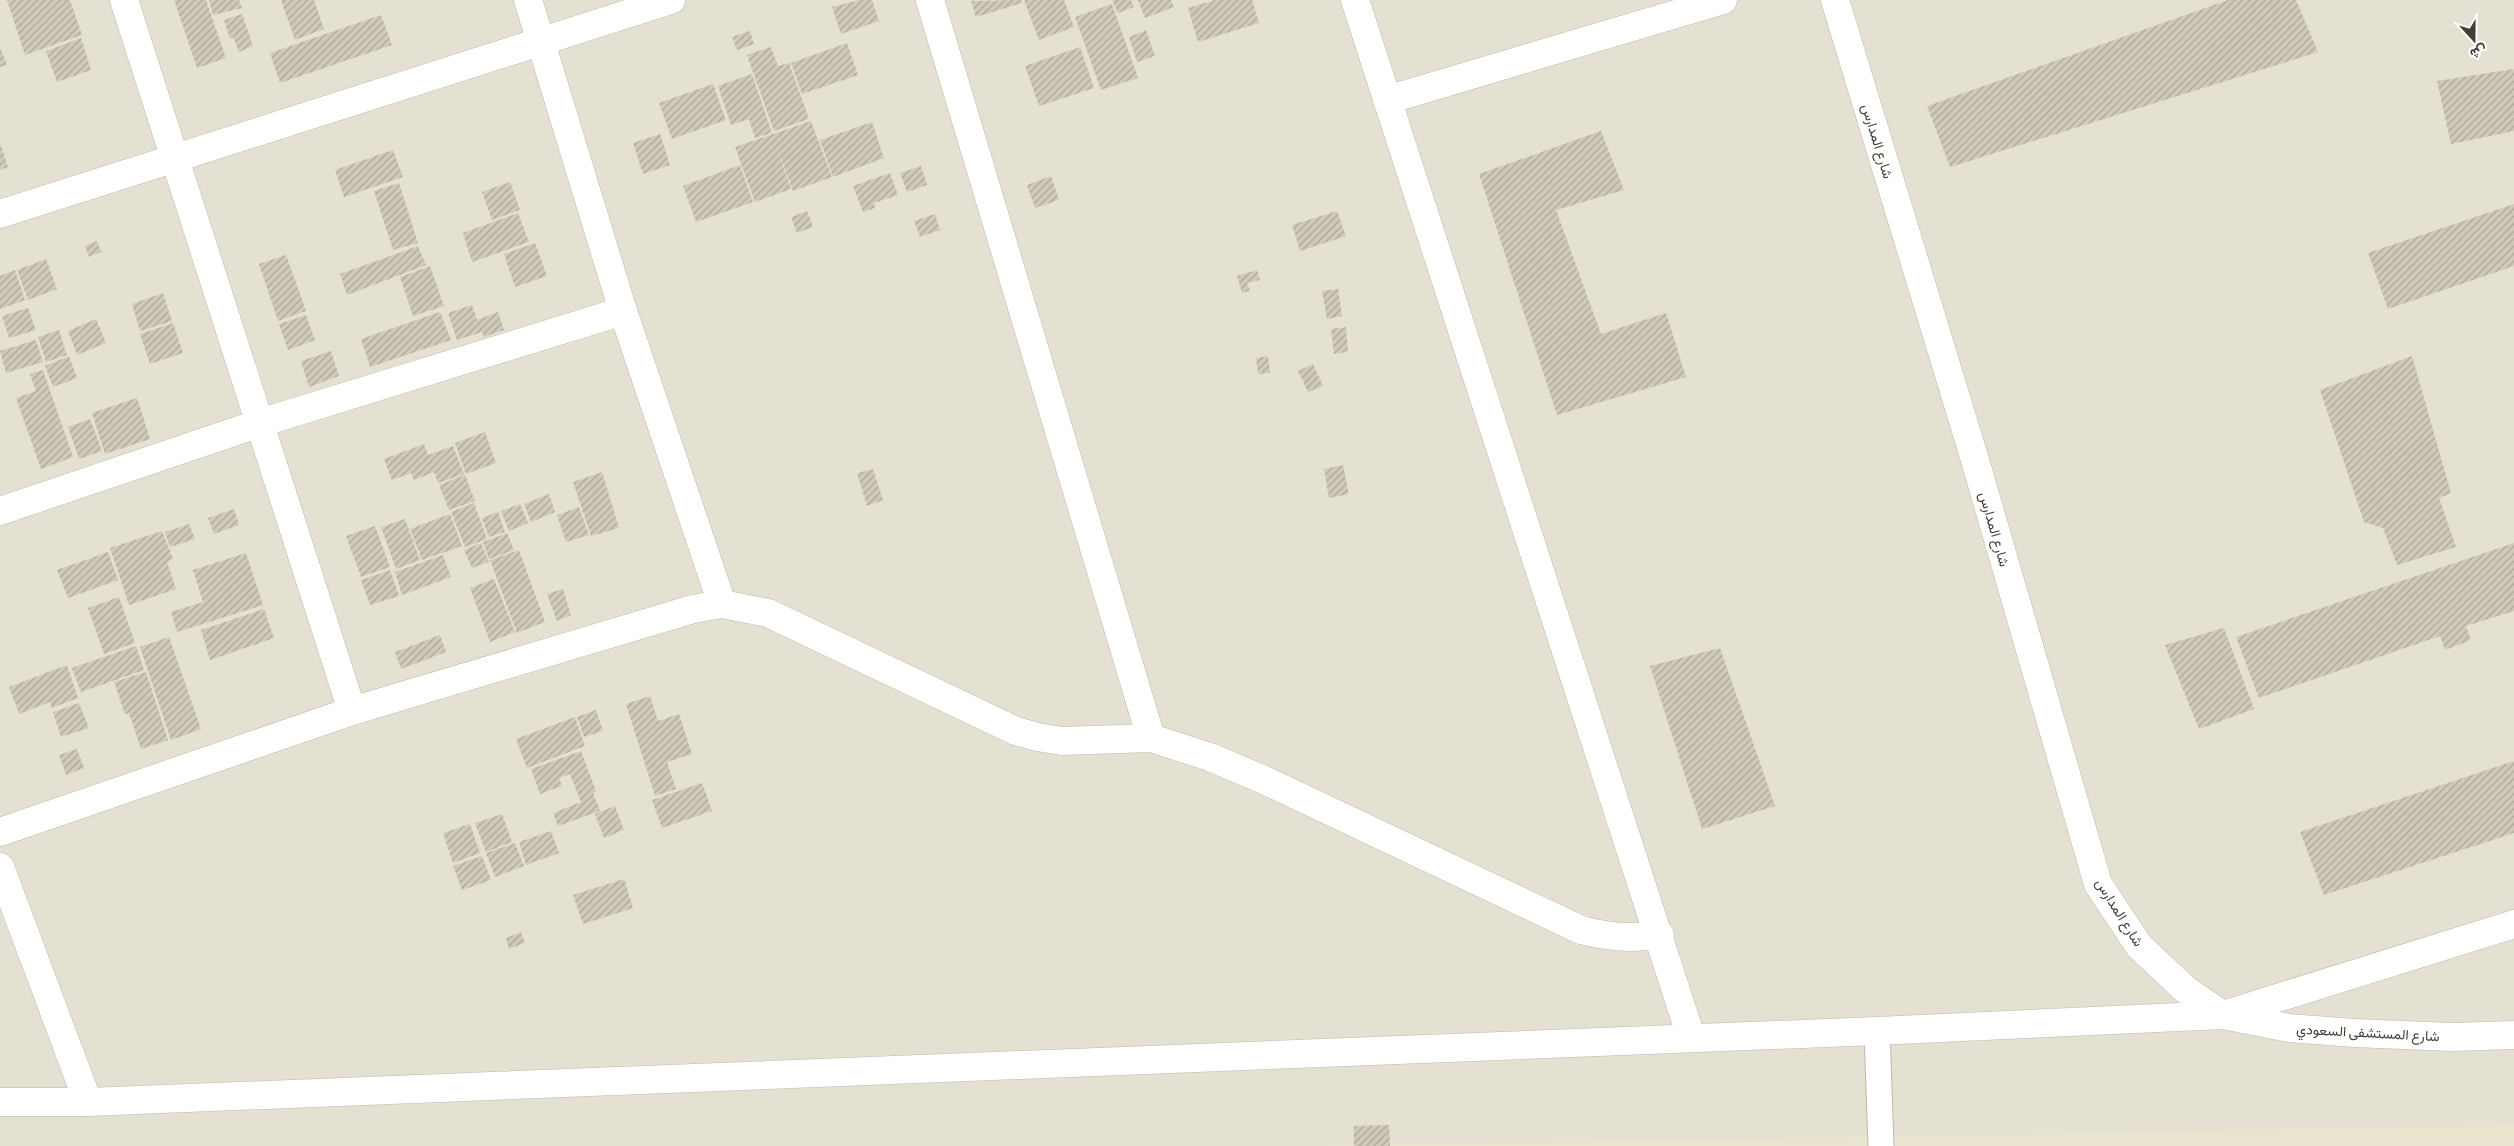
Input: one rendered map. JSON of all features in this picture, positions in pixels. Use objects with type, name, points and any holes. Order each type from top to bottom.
[{"type":"street","points":[[124,0],[352,711]]},
{"type":"street","points":[[528,0],[623,311],[722,604]]},
{"type":"street","points":[[0,214],[671,0]]},
{"type":"street","points":[[930,0],[1151,738]]},
{"type":"street","points":[[1355,0],[1660,935],[1691,1037]]},
{"type":"street","points":[[1387,100],[1723,0]]},
{"type":"street","name":"شارع المدارس","points":[[1835,0],[1972,451],[2098,884],[2139,946],[2186,990],[2223,1015]]},
{"type":"street","points":[[0,511],[260,423],[623,311]]},
{"type":"street","points":[[0,832],[352,711],[693,609],[722,604],[768,613],[1016,731],[1062,741],[1151,738],[1210,757],[1262,779],[1581,930],[1611,938],[1660,935]]},
{"type":"street","points":[[0,867],[88,1102]]},
{"type":"street","points":[[0,1102],[88,1102],[1878,1031],[2223,1015],[2514,924]]},
{"type":"street","name":"شارع المستشفى السعودي","points":[[2223,1015],[2289,1028],[2354,1033],[2452,1037],[2514,1035]]},
{"type":"lane","points":[[1878,1031],[1881,1146]]},
{"type":"shaded area","points":[[0,0],[2514,0],[2514,1146],[0,1146]]},
{"type":"shaded area","points":[[2514,1125],[2514,1146],[1309,1146],[1930,1136]]},
{"type":"building","points":[[7,0],[70,0],[82,35],[25,55]]},
{"type":"building","points":[[174,0],[206,0],[226,58],[197,68]]},
{"type":"building","points":[[209,0],[239,0],[242,8],[213,15]]},
{"type":"building","points":[[281,0],[314,0],[324,29],[295,40]]},
{"type":"building","points":[[860,0],[872,0],[879,21],[841,34],[832,7]]},
{"type":"building","points":[[1022,0],[1022,3],[976,17],[971,1]]},
{"type":"building","points":[[1024,0],[1064,0],[1074,27],[1039,40]]},
{"type":"building","points":[[1112,0],[1131,0],[1134,7],[1118,13]]},
{"type":"building","points":[[1138,0],[1171,0],[1174,7],[1145,18]]},
{"type":"building","points":[[1215,0],[1252,0],[1259,23],[1198,42],[1188,8]]},
{"type":"building","points":[[2228,0],[2296,0],[2318,52],[1950,167],[1927,106]]},
{"type":"building","points":[[1112,4],[1138,78],[1101,90],[1075,17]]},
{"type":"building","points":[[242,14],[253,46],[239,52],[233,37],[230,39],[224,20]]},
{"type":"building","points":[[381,15],[392,45],[280,83],[270,53]]},
{"type":"building","points":[[1146,30],[1155,56],[1137,62],[1129,37]]},
{"type":"building","points":[[750,31],[754,44],[737,50],[732,37]]},
{"type":"building","points":[[81,38],[91,70],[57,82],[46,51]]},
{"type":"building","points":[[847,43],[858,75],[802,94],[791,63]]},
{"type":"building","points":[[771,47],[778,66],[789,63],[809,119],[774,131],[747,55]]},
{"type":"building","points":[[1080,47],[1094,88],[1039,106],[1025,66]]},
{"type":"building","points":[[0,48],[7,65],[0,67]]},
{"type":"building","points":[[2514,69],[2514,131],[2451,144],[2437,81]]},
{"type":"building","points":[[752,74],[772,133],[755,138],[749,119],[731,125],[718,86]]},
{"type":"building","points":[[713,84],[726,120],[672,139],[659,103]]},
{"type":"building","points":[[811,121],[832,177],[793,191],[773,137],[791,189],[755,202],[735,147]]},
{"type":"building","points":[[872,122],[884,158],[833,177],[820,140]]},
{"type":"building","points":[[1601,131],[1624,190],[1556,210],[1601,334],[1666,313],[1686,377],[1557,415],[1479,174]]},
{"type":"building","points":[[660,134],[670,165],[643,174],[633,143]]},
{"type":"building","points":[[0,143],[8,167],[0,170]]},
{"type":"building","points":[[393,150],[403,177],[344,197],[335,170]]},
{"type":"building","points":[[740,165],[753,202],[696,222],[683,186]]},
{"type":"building","points":[[921,166],[927,185],[907,192],[900,173]]},
{"type":"building","points":[[890,173],[898,195],[874,203],[875,208],[863,212],[853,186]]},
{"type":"building","points":[[1051,176],[1059,200],[1035,208],[1027,185]]},
{"type":"building","points":[[510,182],[520,210],[492,220],[482,192]]},
{"type":"building","points":[[399,183],[418,243],[393,250],[374,191]]},
{"type":"building","points":[[2514,204],[2514,266],[2388,309],[2368,253]]},
{"type":"building","points":[[807,211],[813,227],[797,233],[791,217]]},
{"type":"building","points":[[1337,211],[1346,236],[1300,251],[1292,225]]},
{"type":"building","points":[[518,213],[529,242],[472,262],[463,233]]},
{"type":"building","points":[[935,214],[940,230],[920,237],[914,221]]},
{"type":"building","points":[[97,241],[101,252],[89,257],[85,246]]},
{"type":"building","points":[[535,243],[547,276],[515,287],[504,254]]},
{"type":"building","points":[[418,246],[426,265],[347,295],[340,274]]},
{"type":"building","points":[[286,255],[306,311],[278,321],[259,264]]},
{"type":"building","points":[[46,259],[57,289],[28,300],[17,270]]},
{"type":"building","points":[[430,266],[444,306],[413,316],[400,277]]},
{"type":"building","points":[[15,270],[25,300],[0,309],[0,276]]},
{"type":"building","points":[[1257,270],[1260,280],[1247,283],[1250,291],[1242,293],[1237,276]]},
{"type":"building","points":[[1338,289],[1342,316],[1327,319],[1322,291]]},
{"type":"building","points":[[163,293],[172,321],[140,331],[132,304]]},
{"type":"building","points":[[472,305],[477,320],[498,312],[504,330],[484,337],[482,332],[457,340],[448,313]]},
{"type":"building","points":[[28,308],[36,330],[9,338],[2,316]]},
{"type":"building","points":[[440,312],[451,340],[370,367],[361,339]]},
{"type":"building","points":[[306,315],[315,340],[288,350],[279,324]]},
{"type":"building","points":[[96,319],[106,343],[77,355],[68,331]]},
{"type":"building","points":[[173,323],[183,353],[150,364],[140,334]]},
{"type":"building","points":[[1346,327],[1348,352],[1334,354],[1331,329]]},
{"type":"building","points":[[59,330],[67,355],[46,362],[38,337]]},
{"type":"building","points":[[36,340],[43,362],[6,373],[0,351]]},
{"type":"building","points":[[331,351],[339,376],[309,387],[301,361]]},
{"type":"building","points":[[69,356],[77,378],[53,387],[45,366]]},
{"type":"building","points":[[1268,356],[1270,373],[1258,374],[1256,358]]},
{"type":"building","points":[[2412,356],[2451,493],[2439,498],[2456,547],[2397,565],[2383,528],[2364,522],[2320,390]]},
{"type":"building","points":[[1313,364],[1323,386],[1308,392],[1298,371]]},
{"type":"building","points":[[43,370],[73,457],[41,469],[16,398],[36,391],[30,374]]},
{"type":"building","points":[[137,398],[150,439],[105,454],[92,413]]},
{"type":"building","points":[[90,419],[102,451],[79,459],[68,427]]},
{"type":"building","points":[[485,432],[496,463],[466,474],[455,443]]},
{"type":"building","points":[[424,444],[428,455],[453,446],[464,474],[438,483],[434,472],[414,480],[411,473],[392,480],[384,459]]},
{"type":"building","points":[[1343,465],[1349,494],[1329,498],[1324,469]]},
{"type":"building","points":[[873,469],[883,500],[867,506],[857,473]]},
{"type":"building","points":[[602,472],[619,528],[591,536],[573,482]]},
{"type":"building","points":[[465,475],[475,501],[449,510],[439,485]]},
{"type":"building","points":[[549,494],[555,512],[531,522],[524,504]]},
{"type":"building","points":[[474,503],[487,539],[465,547],[451,512]]},
{"type":"building","points":[[520,504],[528,523],[509,531],[501,511]]},
{"type":"building","points":[[579,507],[589,535],[566,542],[557,515]]},
{"type":"building","points":[[234,509],[239,525],[214,534],[208,518]]},
{"type":"building","points":[[498,512],[505,532],[489,537],[482,518]]},
{"type":"building","points":[[450,514],[462,546],[422,560],[410,529]]},
{"type":"building","points":[[405,519],[420,560],[396,569],[381,527]]},
{"type":"building","points":[[189,524],[195,539],[170,547],[165,532]]},
{"type":"building","points":[[375,526],[390,567],[361,577],[346,536]]},
{"type":"building","points":[[162,531],[173,559],[167,562],[176,589],[129,605],[110,548]]},
{"type":"building","points":[[507,533],[514,550],[489,559],[483,542]]},
{"type":"building","points":[[481,543],[489,562],[472,568],[464,550]]},
{"type":"building","points":[[2514,543],[2514,611],[2466,626],[2471,640],[2445,650],[2440,636],[2259,698],[2236,637]]},
{"type":"building","points":[[519,550],[545,622],[517,633],[490,560]]},
{"type":"building","points":[[108,552],[118,580],[68,598],[57,570]]},
{"type":"building","points":[[246,553],[263,605],[177,632],[171,612],[203,602],[193,570]]},
{"type":"building","points":[[443,555],[451,577],[402,595],[395,572]]},
{"type":"building","points":[[390,570],[399,596],[370,605],[361,580]]},
{"type":"building","points":[[494,579],[515,632],[490,642],[470,588]]},
{"type":"building","points":[[563,589],[571,615],[557,621],[547,594]]},
{"type":"building","points":[[119,597],[135,643],[104,654],[88,608]]},
{"type":"building","points":[[264,609],[274,638],[210,660],[201,630]]},
{"type":"building","points":[[2224,628],[2254,709],[2199,729],[2165,645]]},
{"type":"building","points":[[440,635],[446,652],[401,669],[395,652]]},
{"type":"building","points":[[169,637],[201,729],[171,740],[140,647]]},
{"type":"building","points":[[136,646],[144,670],[81,692],[72,668]]},
{"type":"building","points":[[1720,648],[1775,806],[1702,829],[1650,666]]},
{"type":"building","points":[[67,665],[78,698],[52,708],[50,702],[19,714],[9,687]]},
{"type":"building","points":[[146,672],[168,740],[141,749],[129,713],[125,714],[114,682]]},
{"type":"building","points":[[650,696],[658,721],[679,714],[692,754],[667,762],[676,789],[655,796],[626,704]]},
{"type":"building","points":[[79,703],[89,728],[61,737],[53,712]]},
{"type":"building","points":[[596,710],[603,731],[584,737],[577,717]]},
{"type":"building","points":[[575,717],[585,746],[527,768],[516,739]]},
{"type":"building","points":[[77,749],[84,768],[66,775],[59,755]]},
{"type":"building","points":[[581,751],[596,791],[593,793],[600,811],[558,826],[553,813],[581,802],[570,774],[559,778],[562,786],[540,794],[531,769]]},
{"type":"building","points":[[2514,761],[2514,833],[2324,895],[2300,832]]},
{"type":"building","points":[[702,783],[712,811],[662,828],[652,800]]},
{"type":"building","points":[[615,806],[624,830],[604,838],[595,814]]},
{"type":"building","points":[[502,814],[512,842],[486,852],[475,823]]},
{"type":"building","points":[[470,824],[480,853],[453,863],[443,833]]},
{"type":"building","points":[[551,831],[559,853],[526,865],[519,842]]},
{"type":"building","points":[[515,843],[524,866],[495,877],[486,853]]},
{"type":"building","points":[[482,856],[491,880],[462,890],[453,866]]},
{"type":"building","points":[[624,879],[633,908],[583,924],[573,895]]},
{"type":"building","points":[[521,932],[525,943],[509,949],[506,938]]},
{"type":"building","points":[[1389,1125],[1390,1146],[1354,1146],[1354,1126]]}]
